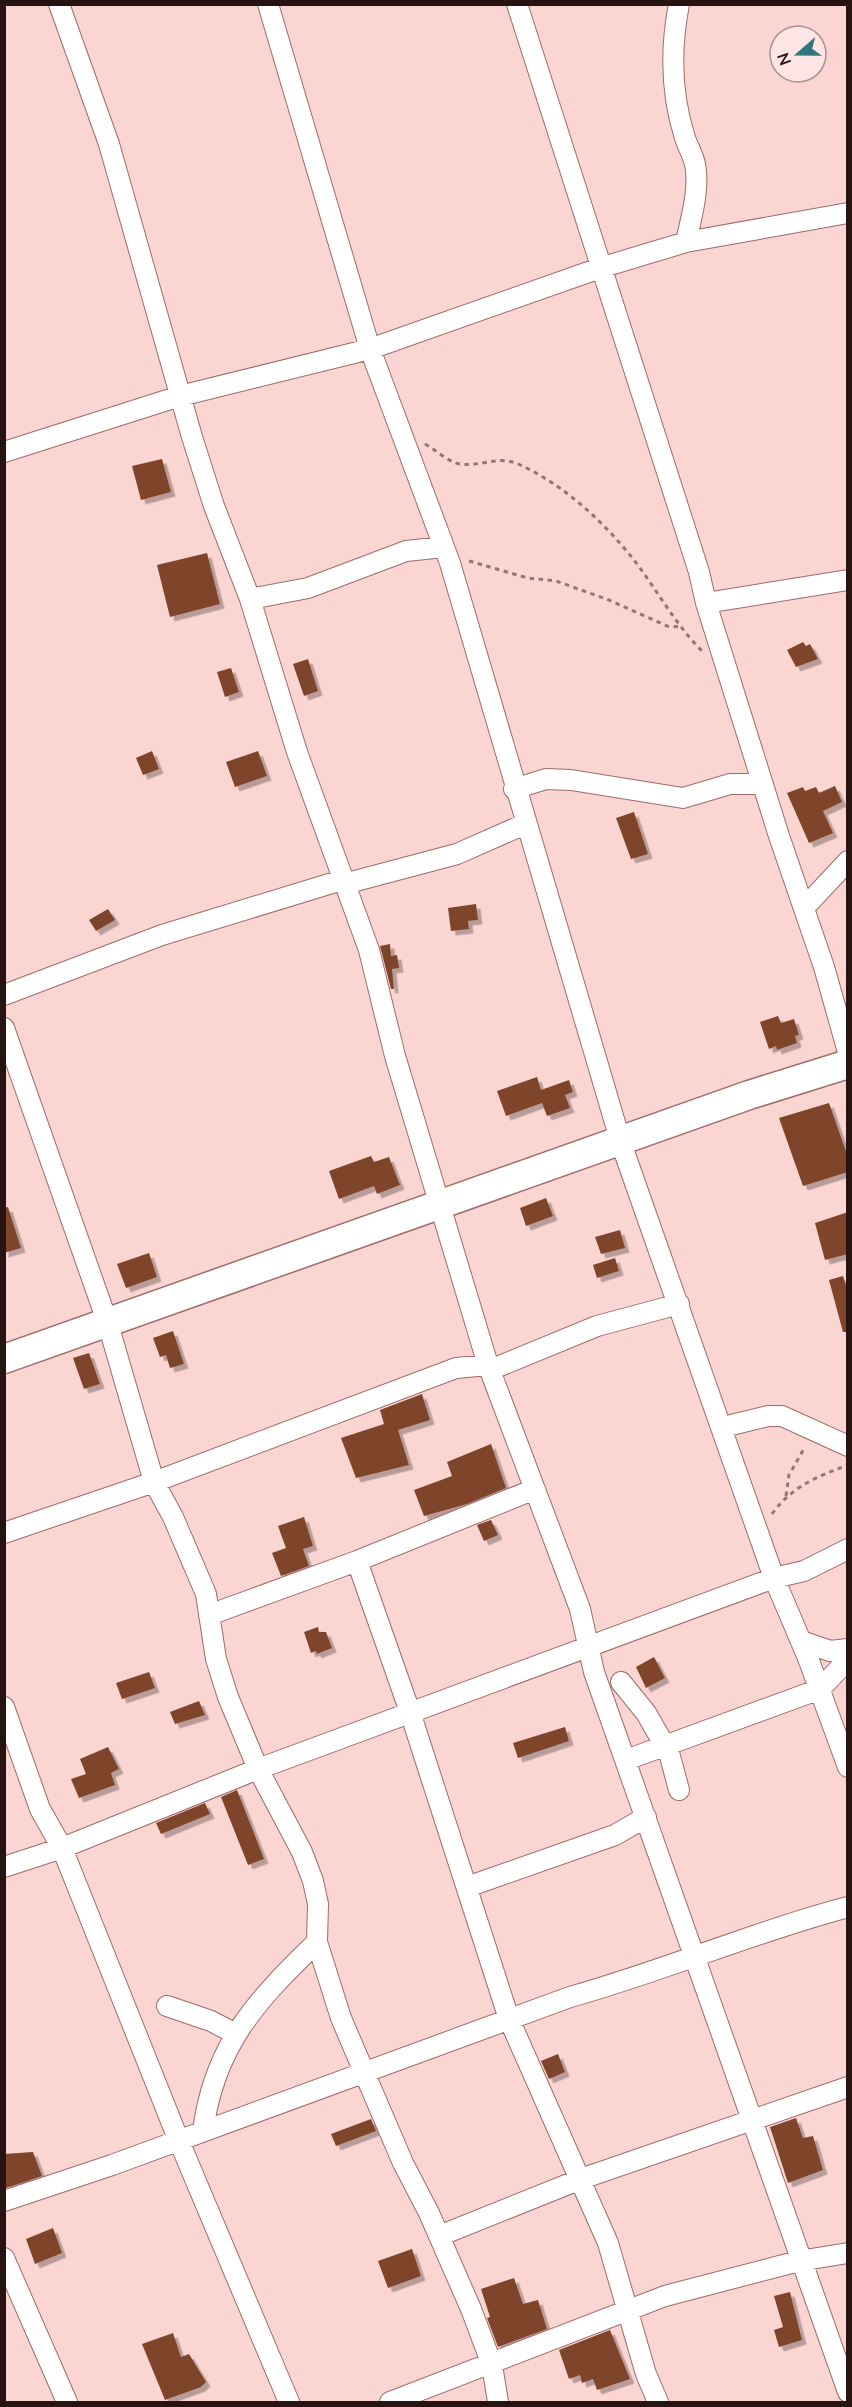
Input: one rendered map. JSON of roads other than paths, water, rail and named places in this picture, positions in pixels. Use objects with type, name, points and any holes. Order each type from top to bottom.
[{"type":"street","points":[[59,4],[109,144],[180,396],[214,506],[250,599],[273,680],[369,950],[394,1056],[489,1367],[580,1609],[594,1672],[694,1959],[753,2119],[799,2261],[822,2316],[848,2392]]},
{"type":"street","points":[[268,4],[370,349],[446,552],[514,789],[621,1143],[723,1427],[774,1578],[820,1689],[848,1767]]},
{"type":"street","points":[[517,4],[699,572],[706,603],[762,783],[824,967],[848,1052]]},
{"type":"street","points":[[679,4],[673,42],[673,75],[685,138],[695,165],[696,182],[686,242]]},
{"type":"street","points":[[4,452],[180,396],[370,349],[600,268],[686,242],[848,213]]},
{"type":"street","points":[[250,599],[308,588],[406,552],[446,552]]},
{"type":"street","points":[[706,603],[848,580]]},
{"type":"street","points":[[514,789],[546,779],[572,780],[682,798],[730,784],[762,783]]},
{"type":"street","points":[[4,996],[162,935],[343,882],[457,854],[525,824]]},
{"type":"street","points":[[804,908],[848,861]]},
{"type":"street","points":[[4,1028],[108,1324],[154,1482],[199,1573],[216,1659],[228,1697],[258,1769],[302,1852],[313,1881],[318,1904],[317,1942],[341,2018],[403,2163],[439,2236],[492,2365],[498,2403]]},
{"type":"street","points":[[4,1359],[438,1205],[621,1143],[749,1095],[848,1064]]},
{"type":"street","points":[[4,1533],[154,1482],[456,1368],[489,1367],[597,1326],[679,1304]]},
{"type":"street","points":[[723,1427],[768,1416],[782,1416],[848,1446]]},
{"type":"street","points":[[209,1615],[357,1561],[535,1489]]},
{"type":"street","points":[[4,1867],[62,1848],[258,1769],[589,1645],[774,1578],[804,1571],[848,1549]]},
{"type":"street","points":[[357,1561],[410,1712],[509,2019],[608,2243],[646,2374],[658,2403]]},
{"type":"street","points":[[626,1760],[820,1689],[840,1668],[847,1649],[830,1651],[801,1641]]},
{"type":"street","points":[[621,1682],[646,1713],[666,1746],[679,1790]]},
{"type":"street","points":[[4,1707],[40,1809],[62,1848],[178,2141],[289,2403]]},
{"type":"street","points":[[467,1887],[615,1835],[646,1817]]},
{"type":"street","points":[[4,2201],[178,2141],[570,1997],[694,1959],[758,1935],[848,1907]]},
{"type":"street","points":[[203,2131],[207,2100],[246,2016],[317,1942]]},
{"type":"street","points":[[167,2006],[211,2021],[236,2034]]},
{"type":"street","points":[[439,2236],[581,2180],[848,2087]]},
{"type":"street","points":[[390,2403],[665,2296],[799,2261],[848,2253]]},
{"type":"street","points":[[4,2258],[67,2403]]},
{"type":"street","points":[[842,2403],[848,2400]]}]
